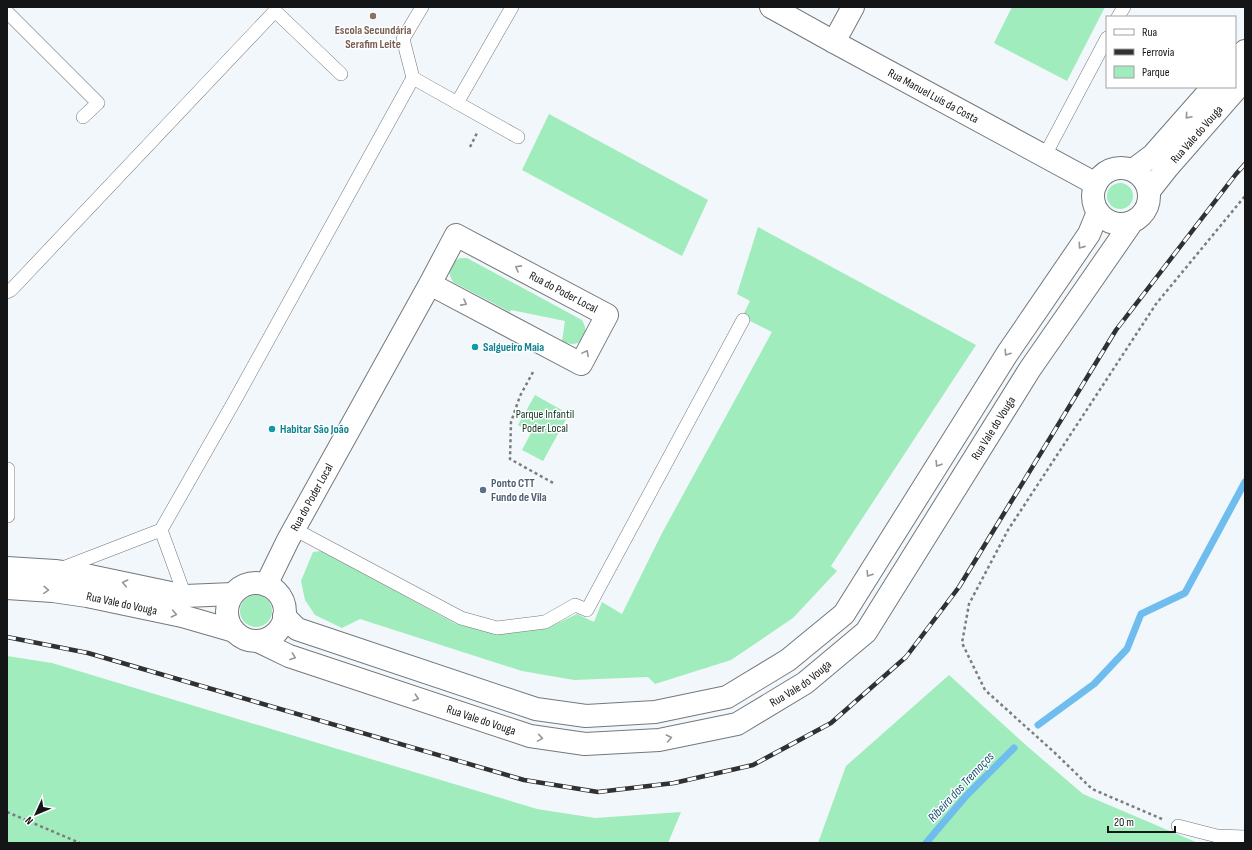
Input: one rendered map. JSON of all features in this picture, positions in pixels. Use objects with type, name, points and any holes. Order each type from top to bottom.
[{"type":"street","name":"Rua Manuel Luís da Costa","points":[[771,7],[1096,184]]},
{"type":"street","points":[[834,42],[853,7]]},
{"type":"street","points":[[1236,61],[1245,51]]},
{"type":"street","name":"Rua Vale do Vouga","points":[[7,588],[53,591],[87,596],[182,616],[234,631],[241,637],[258,641],[290,656],[530,736],[592,744],[659,740],[737,724],[805,684],[866,632],[1030,369],[1132,222],[1140,217],[1146,209],[1149,200],[1149,191],[1245,79]]},
{"type":"street","name":"Rua Vale do Vouga","points":[[1133,170],[1153,155],[1212,88]]},
{"type":"street","points":[[1132,222],[1123,224],[1114,223],[1105,219],[1098,212],[1094,203],[1093,194],[1096,184],[1100,177],[1107,172],[1115,168],[1124,168],[1133,170],[1140,175],[1146,182],[1149,191]]},
{"type":"street","points":[[284,616],[297,628],[536,709],[586,716],[655,712],[726,697],[788,660],[844,614],[1007,354],[1090,234],[1098,212]]},
{"type":"street","name":"Rua do Poder Local","points":[[266,585],[294,529],[456,235],[606,315],[581,364],[430,284]]},
{"type":"street","name":"Rua Vale do Vouga","points":[[7,568],[55,571],[90,576],[185,596],[233,594],[238,589],[252,583],[266,585]]},
{"type":"street","points":[[258,641],[274,635],[283,623],[284,616],[284,608],[279,594],[266,585]]},
{"type":"street","points":[[233,594],[229,600],[227,615],[229,624],[234,631]]},
{"type":"lane","points":[[55,571],[160,530],[235,400],[413,78],[403,39],[422,7]]},
{"type":"lane","points":[[457,103],[512,7]]},
{"type":"lane","points":[[1119,16],[1124,7]]},
{"type":"lane","points":[[7,292],[11,290],[275,11],[341,74]]},
{"type":"lane","points":[[9,18],[98,102],[83,117]]},
{"type":"lane","points":[[1044,157],[1106,40]]},
{"type":"lane","points":[[413,78],[518,137]]},
{"type":"lane","points":[[294,529],[461,618],[498,628],[545,622],[575,604],[587,610],[743,320]]},
{"type":"lane","points":[[7,469],[8,516]]},
{"type":"lane","points":[[160,530],[185,596]]},
{"type":"lane","points":[[1178,826],[1217,836],[1245,837]]},
{"type":"path","points":[[1178,826],[1092,789],[986,690],[962,643],[969,604],[1008,530],[1156,304],[1245,196]]},
{"type":"path","points":[[533,372],[520,396],[511,422],[510,459],[555,484]]},
{"type":"path","points":[[7,812],[80,843]]},
{"type":"green space","points":[[1012,7],[1105,7],[1067,81],[994,43]]},
{"type":"green space","points":[[549,114],[708,200],[682,256],[522,170]]},
{"type":"green space","points":[[1120,183],[1129,187],[1133,196],[1129,205],[1120,209],[1111,205],[1107,196],[1111,187]]},
{"type":"green space","points":[[758,227],[976,345],[831,566],[837,571],[793,618],[731,660],[655,684],[648,677],[574,680],[522,671],[360,619],[342,628],[315,615],[305,600],[301,581],[313,552],[322,551],[456,624],[497,633],[547,628],[577,614],[594,622],[602,602],[622,614],[661,535],[772,332],[742,317],[750,301],[737,294]]},
{"type":"green space","points":[[460,258],[467,258],[582,320],[585,326],[585,336],[578,343],[574,344],[562,341],[565,321],[511,310],[510,312],[453,282],[449,271],[451,265]]},
{"type":"green space","name":"Parque Infantil Poder Local","points":[[535,395],[569,414],[543,461],[522,450],[531,433],[518,425]]},
{"type":"green space","points":[[253,595],[259,595],[268,599],[272,611],[268,623],[259,627],[253,627],[244,623],[240,614],[240,608],[244,599]]},
{"type":"green space","points":[[7,656],[52,663],[537,809],[595,818],[681,812],[668,843],[7,843]]},
{"type":"green space","points":[[949,675],[1028,747],[1083,794],[1198,843],[818,843],[846,766]]},
{"type":"waterway","points":[[1038,725],[1094,684],[1127,649],[1141,614],[1185,593],[1245,482]]},
{"type":"waterway","name":"Ribeira dos Tremoços","points":[[926,843],[966,796],[1014,748]]},
{"type":"railway","points":[[7,637],[88,653],[524,780],[598,792],[674,783],[753,765],[831,723],[906,657],[959,587],[1116,330],[1245,164]]},
{"type":"place","name":"Escola Secundária Serafim Leite","points":[[373,16]]},
{"type":"place","name":"Salgueiro Maia","points":[[475,347]]},
{"type":"place","name":"Habitar São João","points":[[272,429]]},
{"type":"place","name":"Ponto CTT Fundo de Vila","points":[[483,490]]}]
